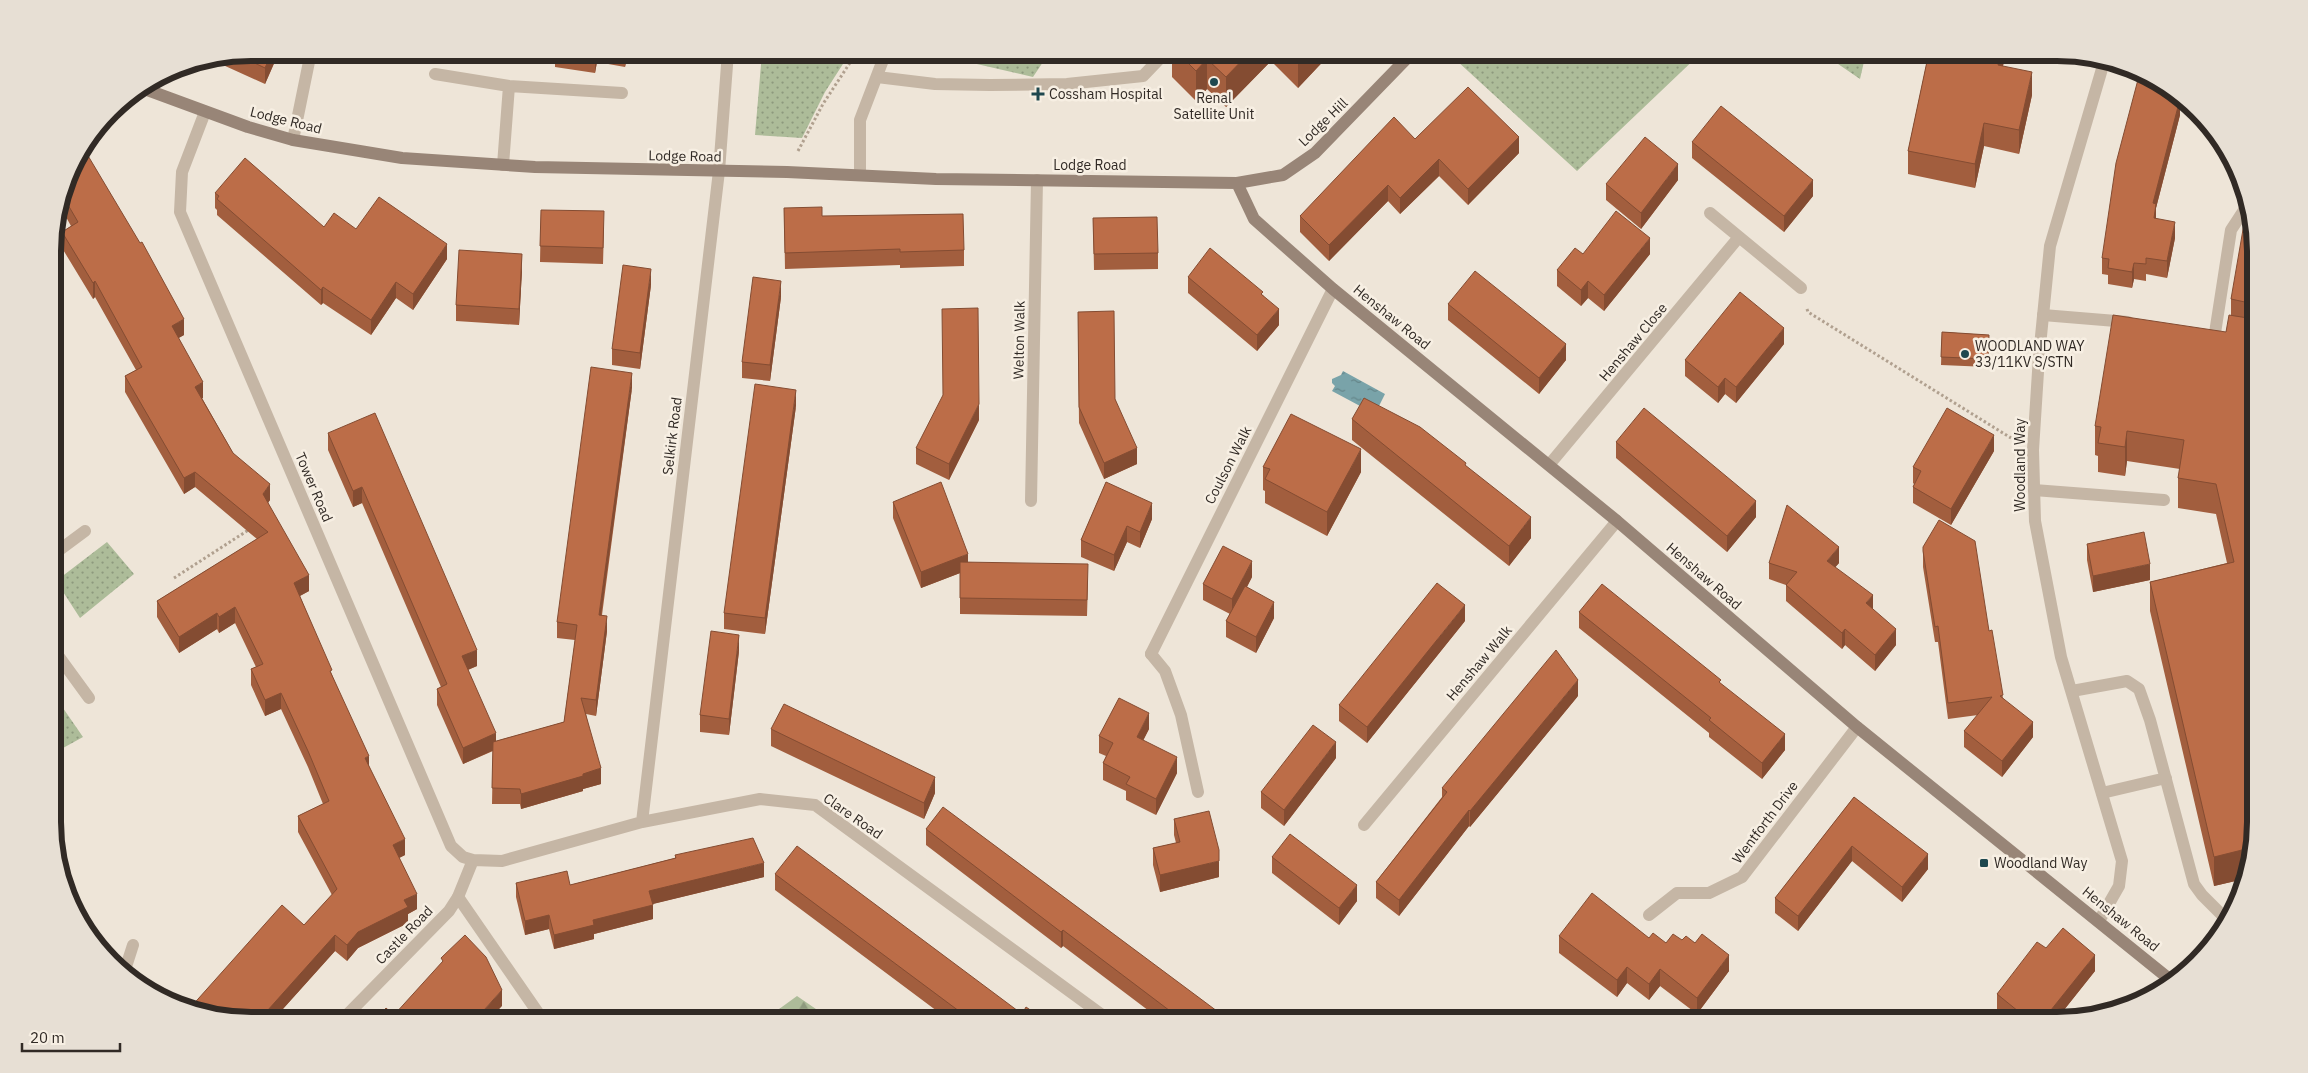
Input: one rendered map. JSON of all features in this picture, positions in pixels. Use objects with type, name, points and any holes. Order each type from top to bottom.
[{"type":"main road","name":"Lodge Hill","points":[[1238,183],[1283,175],[1315,153],[1404,61]]},
{"type":"main road","name":"Lodge Road","points":[[150,91],[205,112],[293,140],[402,158],[503,165],[719,172],[787,172],[936,179],[1238,183]]},
{"type":"main road","name":"Henshaw Road","points":[[1238,183],[1254,219],[1333,289],[1617,521],[1857,727],[2099,920],[2163,979]]},
{"type":"street","points":[[293,140],[309,61]]},
{"type":"street","name":"Selkirk Road","points":[[642,822],[719,172],[727,61]]},
{"type":"street","points":[[860,175],[860,120],[883,61]]},
{"type":"street","points":[[877,77],[935,84],[1067,84],[1143,76],[1157,61]]},
{"type":"street","name":"Woodland Way","points":[[2099,920],[2119,886],[2122,861],[2061,657],[2035,521],[2033,450],[2050,246],[2102,67]]},
{"type":"street","points":[[435,74],[509,86],[622,93]]},
{"type":"street","points":[[503,165],[509,86]]},
{"type":"street","name":"Tower Road","points":[[205,112],[182,172],[180,212],[451,846],[462,856],[473,860]]},
{"type":"street","name":"Welton Walk","points":[[1031,501],[1037,180]]},
{"type":"street","points":[[2215,333],[2230,230],[2242,212]]},
{"type":"street","points":[[1710,213],[1801,288]]},
{"type":"street","name":"Henshaw Close","points":[[1549,465],[1739,237]]},
{"type":"street","name":"Coulson Walk","points":[[1198,792],[1181,715],[1165,671],[1150,654],[1333,289]]},
{"type":"street","points":[[2043,315],[2136,324]]},
{"type":"street","points":[[2034,490],[2164,500]]},
{"type":"street","name":"Henshaw Walk","points":[[1364,825],[1617,521]]},
{"type":"street","points":[[61,549],[85,531]]},
{"type":"street","points":[[61,660],[89,698]]},
{"type":"street","points":[[2072,691],[2128,681],[2139,689],[2150,720],[2194,884],[2222,915]]},
{"type":"street","name":"Wentforth Drive","points":[[1649,914],[1677,893],[1709,893],[1742,877],[1857,727]]},
{"type":"street","points":[[2102,793],[2166,778]]},
{"type":"street","name":"Clare Road","points":[[473,860],[502,861],[642,822],[760,799],[815,805],[1098,1012]]},
{"type":"street","name":"Castle Road","points":[[350,1012],[449,911],[458,897],[473,860]]},
{"type":"street","points":[[458,897],[537,1012]]},
{"type":"street","points":[[127,965],[133,946]]},
{"type":"path","points":[[787,172],[823,104],[851,61]]},
{"type":"path","points":[[1801,288],[1808,312],[1997,430],[2033,450]]},
{"type":"path","points":[[174,578],[254,526]]},
{"type":"green space","points":[[761,61],[845,61],[825,92],[802,138],[755,135]]},
{"type":"green space","points":[[964,61],[1044,61],[1033,77]]},
{"type":"green space","points":[[1457,61],[1693,61],[1577,171]]},
{"type":"green space","points":[[1834,61],[1864,61],[1860,79]]},
{"type":"green space","points":[[107,542],[134,574],[80,618],[61,589],[61,577]]},
{"type":"green space","points":[[61,705],[83,737],[61,749]]},
{"type":"green space","points":[[797,996],[820,1012],[775,1012]]},
{"type":"water","points":[[1343,371],[1385,394],[1375,414],[1332,391],[1335,386],[1332,383],[1332,379],[1341,375]]},
{"type":"building","points":[[251,61],[268,61],[265,68]]},
{"type":"building","points":[[1186,61],[1205,61],[1196,71]]},
{"type":"building","points":[[1209,61],[1241,61],[1226,77]]},
{"type":"building","points":[[1927,61],[1999,61],[1998,65],[2032,72],[2019,130],[1984,123],[1975,164],[1908,151]]},
{"type":"building","points":[[2138,80],[2162,93],[2178,105],[2153,203],[2156,204],[2154,218],[2175,222],[2167,261],[2146,258],[2146,264],[2134,263],[2132,272],[2108,268],[2109,259],[2102,258],[2116,163]]},
{"type":"building","points":[[1468,87],[1519,137],[1468,189],[1439,159],[1400,198],[1388,185],[1329,245],[1300,216],[1394,117],[1415,139]]},
{"type":"building","points":[[1721,106],[1813,180],[1784,216],[1692,142]]},
{"type":"building","points":[[1645,137],[1678,164],[1641,213],[1606,184]]},
{"type":"building","points":[[88,155],[140,243],[142,242],[184,319],[172,326],[203,382],[195,387],[233,453],[270,484],[263,494],[309,575],[294,583],[332,670],[330,671],[369,756],[365,758],[405,839],[393,845],[417,894],[404,900],[408,907],[358,932],[347,945],[335,935],[266,1012],[227,1010],[194,1003],[282,905],[304,925],[337,889],[298,816],[329,801],[281,693],[265,700],[251,669],[263,664],[235,607],[219,617],[217,613],[179,637],[157,601],[268,532],[195,472],[184,478],[125,376],[142,367],[95,281],[93,283],[63,233],[78,222],[68,204],[71,190]]},
{"type":"building","points":[[245,158],[324,227],[334,213],[356,229],[379,197],[447,244],[413,294],[396,282],[371,320],[323,287],[321,290],[217,199],[219,196],[215,193]]},
{"type":"building","points":[[822,207],[822,216],[963,214],[964,250],[900,252],[900,249],[785,253],[784,208]]},
{"type":"building","points":[[541,210],[604,211],[603,248],[540,246]]},
{"type":"building","points":[[1616,211],[1650,238],[1604,295],[1588,281],[1581,290],[1557,270],[1575,248],[1583,254]]},
{"type":"building","points":[[1157,217],[1158,253],[1094,254],[1093,218]]},
{"type":"building","points":[[2244,222],[2247,251],[2247,302],[2231,299]]},
{"type":"building","points":[[1210,248],[1263,292],[1261,294],[1279,309],[1257,335],[1188,277]]},
{"type":"building","points":[[459,250],[522,254],[519,309],[456,305]]},
{"type":"building","points":[[623,265],[651,269],[640,353],[612,349]]},
{"type":"building","points":[[1475,271],[1566,344],[1539,378],[1448,304]]},
{"type":"building","points":[[753,277],[781,281],[770,365],[742,362]]},
{"type":"building","points":[[1740,292],[1784,328],[1736,387],[1725,378],[1718,387],[1685,360]]},
{"type":"building","points":[[978,308],[979,404],[949,464],[916,448],[943,395],[942,309]]},
{"type":"building","points":[[1114,311],[1115,399],[1137,448],[1104,463],[1079,407],[1078,312]]},
{"type":"building","points":[[2113,315],[2226,332],[2229,315],[2247,318],[2247,822],[2244,849],[2214,857],[2150,582],[2234,562],[2216,484],[2178,478],[2184,440],[2127,431],[2125,447],[2098,443],[2101,427],[2095,426]]},
{"type":"building","name":"WOODLAND WAY 33/11KV S/STN","points":[[1942,332],[1989,335],[1988,359],[1941,357]]},
{"type":"building","points":[[591,367],[632,373],[599,615],[607,616],[596,700],[581,698],[601,768],[583,774],[583,776],[521,794],[520,789],[492,788],[493,742],[564,722],[577,625],[557,622]]},
{"type":"building","points":[[755,384],[796,390],[765,618],[724,613]]},
{"type":"building","points":[[1364,398],[1420,427],[1531,517],[1509,546],[1352,419]]},
{"type":"building","points":[[1644,408],[1756,501],[1727,536],[1616,442]]},
{"type":"building","points":[[1947,408],[1994,435],[1951,509],[1913,487],[1921,471],[1913,467]]},
{"type":"building","points":[[375,413],[477,650],[462,656],[496,733],[463,748],[437,689],[447,684],[362,487],[353,491],[328,433]]},
{"type":"building","points":[[1291,414],[1361,449],[1327,512],[1265,479],[1270,469],[1263,467]]},
{"type":"building","points":[[941,482],[968,554],[921,572],[893,502]]},
{"type":"building","points":[[1106,482],[1152,503],[1140,532],[1127,526],[1114,555],[1081,540]]},
{"type":"building","points":[[1787,505],[1839,547],[1827,561],[1873,595],[1866,603],[1896,629],[1875,655],[1845,629],[1842,633],[1786,585],[1797,572],[1769,563]]},
{"type":"building","points":[[1939,520],[1975,541],[1989,631],[1992,630],[2003,695],[2000,696],[2033,722],[2002,761],[1964,731],[1992,697],[1948,703],[1938,626],[1935,627],[1923,551],[1923,547]]},
{"type":"building","points":[[2144,532],[2150,564],[2093,576],[2087,544]]},
{"type":"building","points":[[1223,546],[1252,561],[1232,599],[1203,584]]},
{"type":"building","points":[[960,562],[1088,564],[1087,600],[960,598]]},
{"type":"building","points":[[1437,583],[1465,605],[1367,727],[1339,705]]},
{"type":"building","points":[[1602,584],[1721,680],[1719,682],[1785,734],[1762,763],[1709,720],[1711,718],[1579,612]]},
{"type":"building","points":[[1245,586],[1274,602],[1256,637],[1226,621]]},
{"type":"building","points":[[711,631],[739,635],[729,719],[700,715]]},
{"type":"building","points":[[1556,650],[1578,680],[1469,810],[1399,900],[1376,882],[1447,792],[1442,788]]},
{"type":"building","points":[[1119,698],[1149,713],[1137,737],[1177,757],[1156,799],[1126,784],[1130,777],[1103,763],[1113,743],[1099,736]]},
{"type":"building","points":[[784,704],[935,777],[924,803],[771,729]]},
{"type":"building","points":[[1313,725],[1336,742],[1284,810],[1261,792]]},
{"type":"building","points":[[1854,797],[1928,854],[1902,887],[1852,846],[1798,916],[1775,898]]},
{"type":"building","points":[[943,807],[1218,1012],[1171,1012],[1063,930],[1061,932],[926,829]]},
{"type":"building","points":[[1209,811],[1219,850],[1219,861],[1160,875],[1153,848],[1180,842],[1174,819]]},
{"type":"building","points":[[1290,834],[1357,885],[1339,908],[1272,857]]},
{"type":"building","points":[[753,838],[764,863],[649,891],[653,905],[593,920],[594,925],[554,935],[549,915],[525,921],[516,883],[567,871],[570,885],[676,858],[675,855]]},
{"type":"building","points":[[797,846],[1019,1012],[960,1012],[775,874]]},
{"type":"building","points":[[1592,893],[1649,938],[1653,933],[1666,943],[1673,934],[1682,940],[1686,936],[1695,943],[1702,934],[1729,955],[1697,998],[1660,969],[1649,984],[1627,967],[1617,980],[1559,936]]},
{"type":"building","points":[[2063,928],[2095,955],[2049,1012],[2019,1012],[1997,994],[2037,942],[2046,948]]},
{"type":"building","points":[[465,935],[486,957],[502,990],[482,1012],[397,1012],[443,961],[441,958]]},
{"type":"building","points":[[1026,1007],[1033,1012],[1023,1012]]},
{"type":"building","points":[[386,1008],[391,1012],[383,1012]]},
{"type":"place","name":"Renal Satellite Unit","points":[[1214,82]]},
{"type":"place","name":"Cossham Hospital","points":[[1038,94]]},
{"type":"place","name":"WOODLAND WAY 33/11KV S/STN","points":[[1965,354]]},
{"type":"place","name":"Woodland Way","points":[[1984,863]]}]
